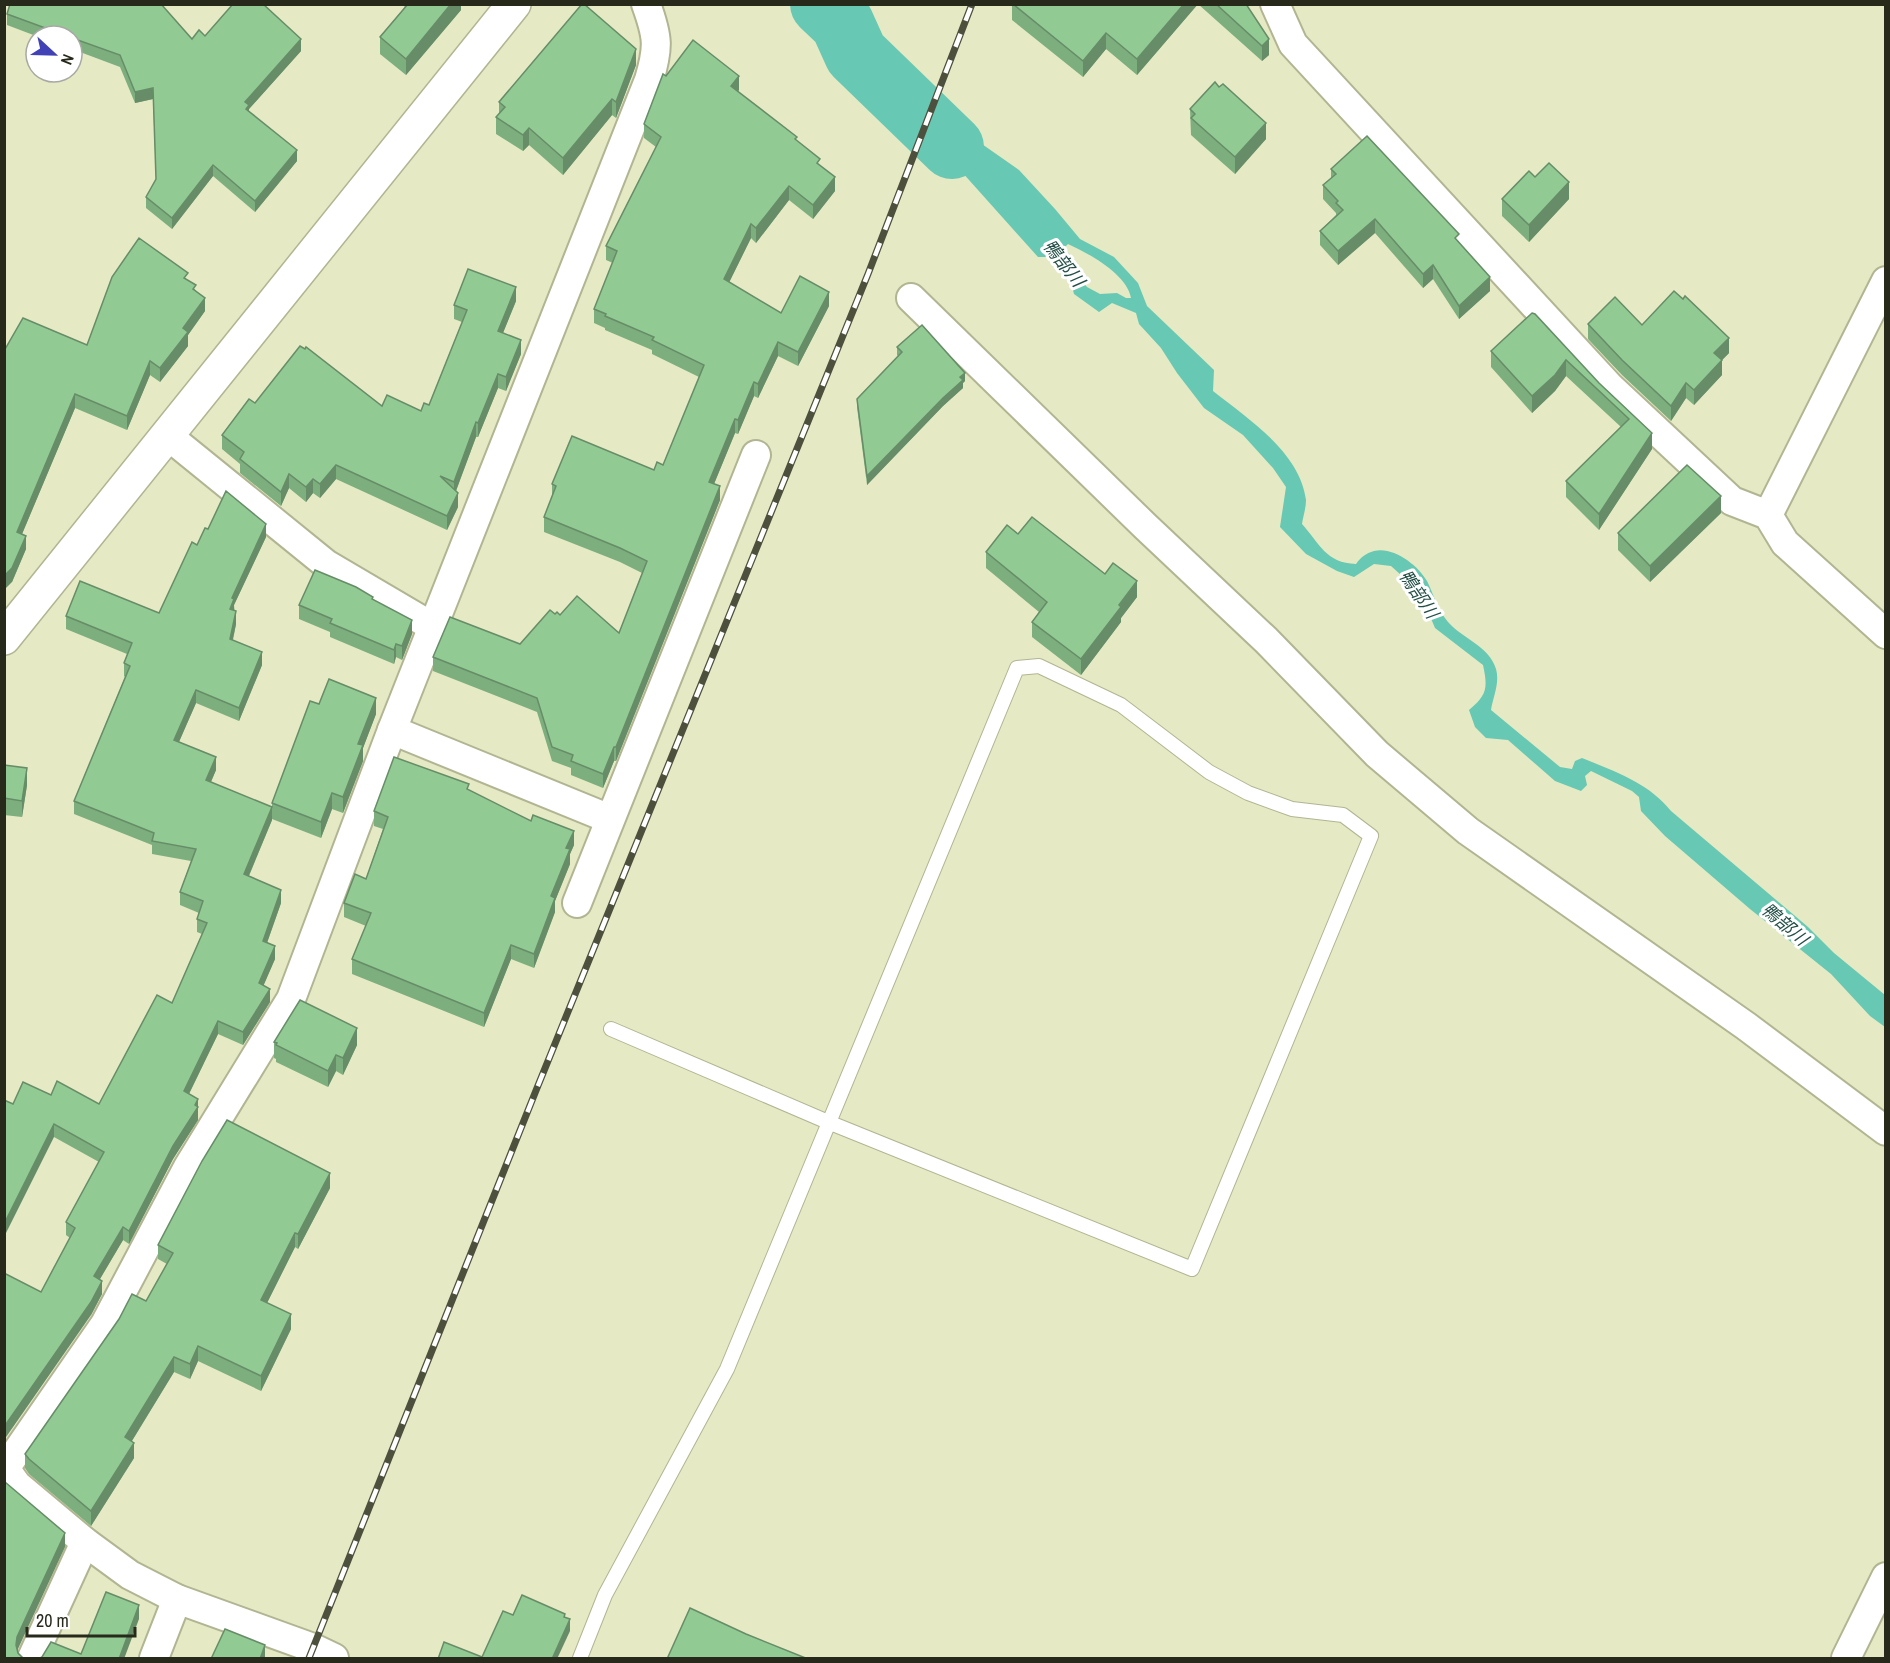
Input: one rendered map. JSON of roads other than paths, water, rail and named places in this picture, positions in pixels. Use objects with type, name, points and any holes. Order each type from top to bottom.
[{"type":"street","points":[[4,638],[514,4]]},
{"type":"street","points":[[334,1659],[314,1648],[177,1599],[130,1575],[85,1542],[17,1485],[5,1469],[105,1324],[188,1167],[291,999],[392,730],[649,81],[657,56],[655,31],[646,4]]},
{"type":"street","points":[[1275,4],[1293,44],[1610,387],[1732,501],[1768,515],[1785,543],[1886,634]]},
{"type":"street","points":[[1768,515],[1886,281]]},
{"type":"street","points":[[911,298],[1145,526],[1266,640],[1377,754],[1468,831],[1746,1026],[1886,1131]]},
{"type":"street","points":[[167,435],[326,564],[433,627]]},
{"type":"street","points":[[577,903],[756,455]]},
{"type":"street","points":[[392,730],[610,819]]},
{"type":"street","points":[[32,1659],[85,1542]]},
{"type":"street","points":[[1846,1659],[1886,1577]]},
{"type":"street","points":[[154,1659],[177,1599]]},
{"type":"lane","points":[[580,1659],[605,1595],[727,1369],[828,1122],[1017,669],[1039,666],[1121,705],[1209,772],[1248,794],[1292,809],[1343,815],[1371,837],[1192,1269],[828,1122],[611,1029]]},
{"type":"water","points":[[893,78],[916,98],[1019,170],[1080,239],[1114,257],[1138,283],[1147,306],[1214,370],[1213,391],[1270,438],[1294,467],[1302,483],[1306,500],[1302,524],[1324,551],[1337,560],[1356,564],[1368,553],[1389,551],[1411,563],[1427,581],[1438,607],[1448,622],[1488,654],[1493,661],[1497,679],[1491,710],[1560,767],[1572,769],[1575,761],[1582,758],[1642,785],[1662,801],[1885,995],[1885,1027],[1870,1016],[1831,974],[1665,836],[1641,811],[1639,797],[1632,791],[1591,771],[1585,776],[1587,785],[1581,791],[1555,781],[1508,740],[1486,738],[1475,727],[1469,710],[1485,690],[1483,665],[1435,628],[1427,609],[1411,584],[1391,566],[1374,564],[1354,577],[1337,571],[1306,554],[1280,527],[1286,487],[1273,468],[1243,435],[1204,408],[1161,348],[1139,324],[1136,313],[1112,303],[1099,312],[1074,294],[1070,279],[1047,257],[1038,257],[961,171],[885,95]],"holes":[[[1068,244],[1106,265],[1122,281],[1131,298],[1117,293],[1100,294],[1087,287],[1081,280],[1078,264],[1064,248]]]},
{"type":"waterway","name":"鴨部川","points":[[822,4],[842,23],[856,54],[952,147]]},
{"type":"railway","points":[[309,1658],[537,1088],[868,274],[972,4]]}]
